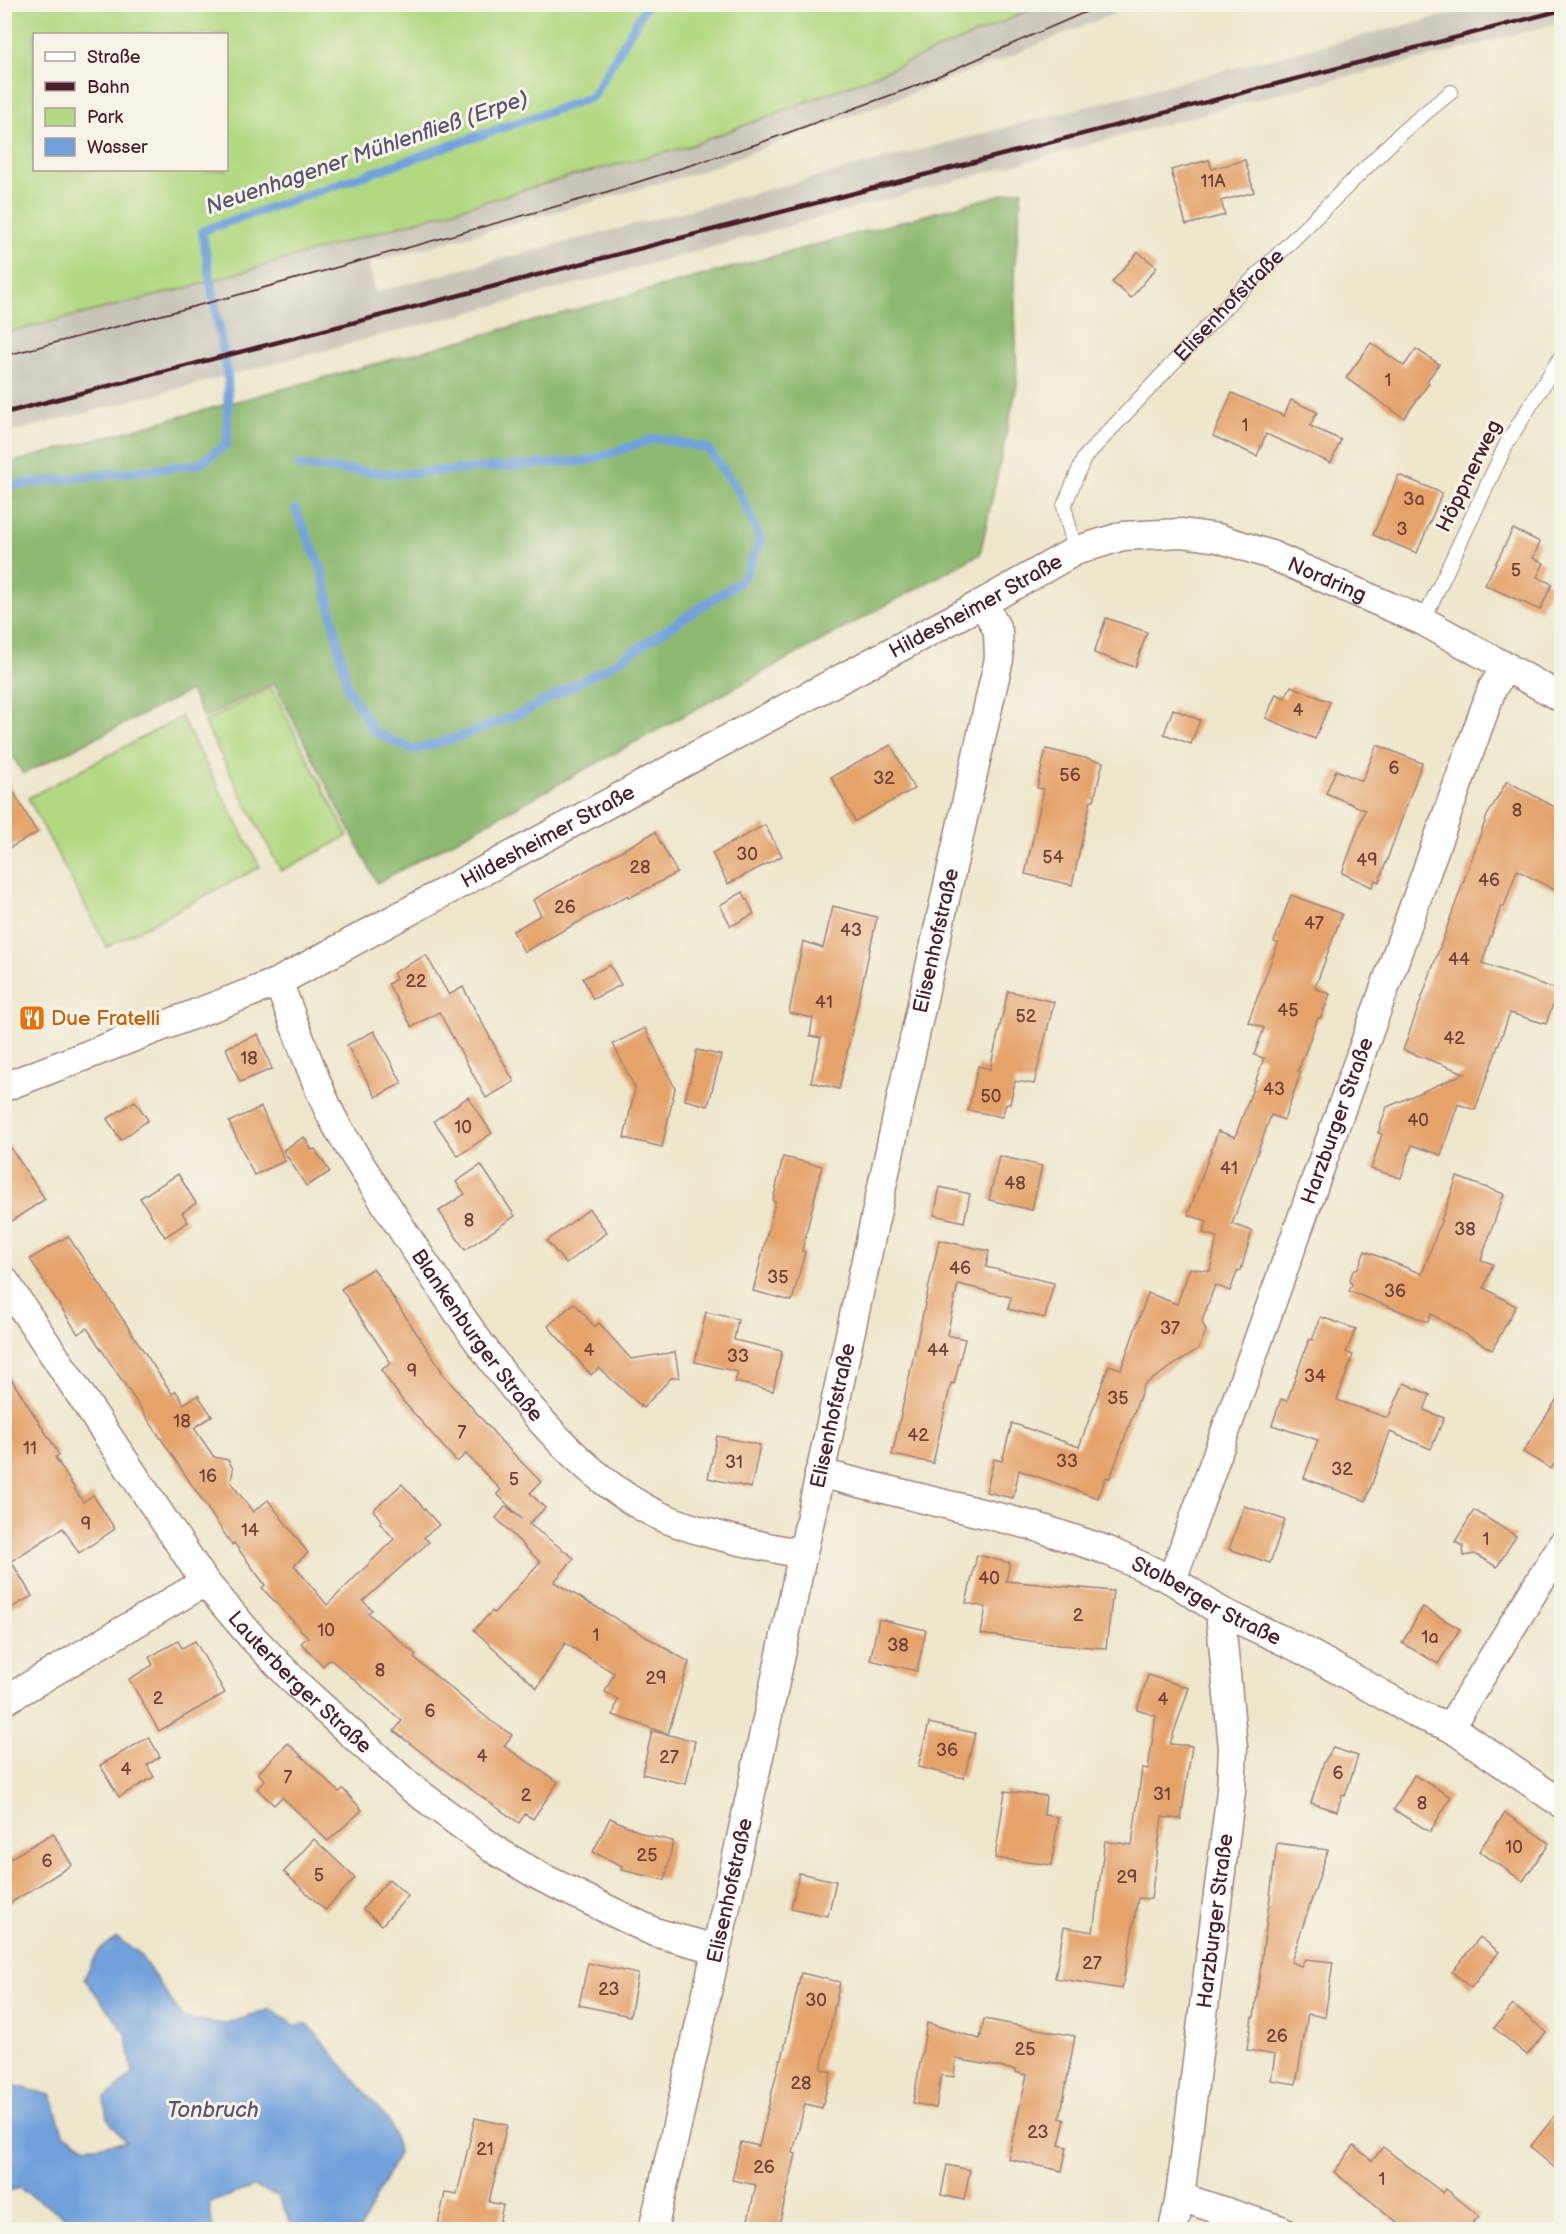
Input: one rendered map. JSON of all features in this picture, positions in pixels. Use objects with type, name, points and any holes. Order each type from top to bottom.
[{"type":"street","name":"Nordring","points":[[1075,551],[1123,536],[1182,533],[1218,538],[1271,555],[1423,621],[1562,698]]},
{"type":"street","name":"Hildesheimer Straße","points":[[4,1087],[278,982],[983,603],[1075,551]]},
{"type":"street","name":"Elisenhofstraße","points":[[653,2229],[999,659],[998,631],[983,603]]},
{"type":"street","name":"Harzburger Straße","points":[[1172,1580],[1492,689],[1506,666]]},
{"type":"street","name":"Blankenburger Straße","points":[[278,982],[330,1114],[386,1207],[474,1334],[539,1416],[578,1458],[611,1485],[647,1509],[696,1528],[802,1554]]},
{"type":"street","name":"Lauterberger Straße","points":[[4,1280],[205,1582],[250,1635],[299,1686],[409,1786],[498,1852],[541,1877],[654,1932],[716,1949]]},
{"type":"street","name":"Stolberger Straße","points":[[819,1473],[1034,1526],[1106,1550],[1172,1580],[1221,1611],[1299,1648],[1419,1715],[1450,1727],[1562,1804]]},
{"type":"street","points":[[1450,1727],[1562,1545]]},
{"type":"street","points":[[4,1701],[205,1582]]},
{"type":"street","name":"Harzburger Straße","points":[[1173,2229],[1180,2197],[1232,1791],[1231,1728],[1221,1611]]},
{"type":"street","points":[[1180,2197],[1281,2229]]},
{"type":"lane","name":"Elisenhofstraße","points":[[1075,551],[1064,506],[1084,458],[1232,300],[1402,132],[1451,92]]},
{"type":"lane","name":"Höppnerweg","points":[[1423,621],[1507,442],[1562,355]]},
{"type":"shaded area","points":[[1040,5],[1135,5],[998,61],[696,173],[369,263],[375,292],[1284,55],[1487,5],[1561,5],[1561,22],[1455,51],[1291,90],[513,301],[5,434],[5,333],[179,290],[575,175],[687,147],[861,81]]},
{"type":"green space","points":[[5,4],[1040,5],[861,81],[687,147],[575,175],[179,290],[5,333]]},
{"type":"green space","points":[[1022,189],[1014,271],[1017,384],[980,554],[377,883],[274,683],[204,718],[190,691],[23,774],[8,748],[5,749],[5,464]]},
{"type":"green space","points":[[271,687],[348,836],[281,871],[204,722]]},
{"type":"green space","points":[[181,717],[260,867],[107,947],[28,798]]},
{"type":"water","name":"Tonbruch","points":[[117,1938],[138,1952],[183,2018],[226,2024],[270,2009],[294,2025],[308,2024],[389,2121],[399,2152],[360,2229],[294,2229],[278,2196],[254,2187],[209,2203],[213,2230],[85,2229],[19,2188],[5,2192],[5,2083],[51,2095],[63,2133],[86,2147],[126,2142],[107,2118],[104,2099],[133,2074],[126,2034],[84,1978],[100,1949]]},
{"type":"building","points":[[1209,160],[1212,169],[1245,160],[1254,192],[1221,201],[1225,215],[1186,225],[1171,170]]},
{"type":"building","points":[[1138,252],[1157,267],[1131,298],[1112,282]]},
{"type":"building","points":[[1371,343],[1404,366],[1416,349],[1439,364],[1427,381],[1429,383],[1404,418],[1346,378]]},
{"type":"building","points":[[1232,393],[1284,416],[1291,400],[1317,412],[1310,426],[1341,440],[1331,463],[1266,434],[1257,456],[1213,436]]},
{"type":"building","points":[[1399,475],[1442,493],[1417,553],[1373,535]]},
{"type":"building","points":[[1513,529],[1540,542],[1533,558],[1544,563],[1537,577],[1552,584],[1540,610],[1485,585]]},
{"type":"building","points":[[1106,618],[1147,632],[1135,667],[1094,653]]},
{"type":"building","points":[[1291,686],[1330,702],[1315,739],[1266,718],[1276,694],[1285,698]]},
{"type":"building","points":[[1173,709],[1200,720],[1191,744],[1164,734]]},
{"type":"building","points":[[891,745],[914,789],[855,821],[831,777]]},
{"type":"building","points":[[1377,745],[1422,763],[1379,882],[1375,880],[1372,887],[1342,873],[1365,810],[1326,793],[1336,770],[1362,781]]},
{"type":"building","points":[[1046,749],[1103,762],[1094,800],[1091,800],[1072,885],[1025,874],[1044,789],[1037,788]]},
{"type":"building","points":[[4,775],[37,833],[4,851]]},
{"type":"building","points":[[1507,781],[1562,811],[1562,894],[1517,870],[1504,907],[1501,906],[1482,963],[1558,990],[1546,1024],[1510,1013],[1475,1110],[1458,1104],[1441,1155],[1412,1145],[1401,1178],[1371,1169],[1382,1134],[1378,1133],[1387,1107],[1465,1073],[1403,1050],[1487,816]]},
{"type":"building","points":[[765,825],[782,856],[728,884],[712,853]]},
{"type":"building","points":[[655,832],[677,873],[629,898],[628,895],[524,952],[513,931],[541,915],[533,900]]},
{"type":"building","points":[[743,892],[754,914],[731,926],[720,905]]},
{"type":"building","points":[[1291,895],[1342,914],[1315,988],[1330,994],[1321,1018],[1318,1018],[1298,1071],[1301,1072],[1284,1120],[1271,1115],[1232,1224],[1252,1231],[1241,1270],[1237,1272],[1230,1291],[1215,1285],[1202,1321],[1206,1331],[1199,1348],[1144,1385],[1110,1478],[1106,1477],[1098,1498],[1019,1470],[1013,1498],[986,1492],[994,1459],[1002,1461],[1012,1423],[1079,1447],[1109,1365],[1121,1369],[1148,1293],[1177,1304],[1190,1268],[1210,1271],[1217,1237],[1203,1233],[1207,1221],[1188,1215],[1218,1131],[1235,1137],[1264,1058],[1254,1055],[1264,1028],[1248,1022],[1278,943],[1274,942]]},
{"type":"building","points":[[833,906],[877,917],[839,1089],[811,1082],[821,1038],[810,1036],[813,1018],[789,1013],[803,941],[823,948]]},
{"type":"building","points":[[426,955],[449,995],[463,987],[514,1082],[486,1098],[439,1012],[412,1027],[388,984],[396,979],[393,973]]},
{"type":"building","points":[[610,965],[621,985],[593,999],[583,978]]},
{"type":"building","points":[[1008,991],[1054,1002],[1034,1084],[1015,1081],[1010,1104],[1006,1104],[1002,1117],[968,1110],[978,1066],[990,1069]]},
{"type":"building","points":[[645,1028],[675,1088],[662,1147],[624,1138],[635,1088],[613,1044]]},
{"type":"building","points":[[374,1031],[402,1083],[376,1097],[347,1045]]},
{"type":"building","points":[[258,1034],[272,1069],[240,1082],[226,1048]]},
{"type":"building","points":[[697,1050],[721,1055],[708,1106],[685,1100]]},
{"type":"building","points":[[468,1097],[492,1133],[458,1156],[434,1121]]},
{"type":"building","points":[[135,1101],[148,1120],[121,1140],[107,1119]]},
{"type":"building","points":[[261,1107],[285,1161],[254,1175],[229,1122]]},
{"type":"building","points":[[304,1137],[330,1172],[306,1186],[283,1150]]},
{"type":"building","points":[[4,1138],[45,1199],[4,1226]]},
{"type":"building","points":[[999,1156],[1042,1166],[1032,1210],[989,1200]]},
{"type":"building","points":[[783,1157],[822,1166],[802,1251],[805,1252],[792,1301],[753,1291],[775,1202],[773,1201]]},
{"type":"building","points":[[481,1165],[515,1216],[465,1250],[439,1211],[465,1194],[456,1182]]},
{"type":"building","points":[[178,1174],[196,1203],[182,1213],[188,1222],[165,1237],[140,1198]]},
{"type":"building","points":[[1457,1177],[1504,1194],[1481,1260],[1493,1264],[1484,1288],[1516,1306],[1492,1350],[1431,1314],[1428,1322],[1349,1291],[1352,1285],[1350,1280],[1353,1270],[1358,1268],[1365,1251],[1422,1274]]},
{"type":"building","points":[[940,1187],[970,1194],[964,1222],[934,1215]]},
{"type":"building","points":[[589,1209],[607,1232],[566,1264],[547,1241]]},
{"type":"building","points":[[68,1236],[172,1394],[176,1391],[184,1404],[198,1395],[212,1416],[194,1428],[214,1457],[228,1460],[233,1469],[231,1483],[253,1512],[268,1500],[308,1553],[294,1565],[327,1605],[394,1539],[380,1523],[382,1521],[373,1510],[402,1484],[439,1525],[424,1537],[429,1542],[363,1601],[372,1610],[368,1613],[416,1655],[414,1658],[491,1721],[512,1735],[504,1746],[558,1782],[533,1819],[525,1814],[519,1823],[452,1776],[394,1731],[402,1721],[330,1659],[323,1666],[301,1643],[308,1637],[262,1588],[265,1585],[234,1543],[232,1545],[87,1328],[78,1334],[30,1259]]},
{"type":"building","points":[[939,1240],[989,1251],[986,1267],[1054,1283],[1045,1318],[1008,1309],[1011,1297],[958,1284],[947,1335],[965,1339],[954,1384],[951,1383],[933,1463],[892,1455]]},
{"type":"building","points":[[373,1268],[441,1372],[501,1441],[541,1482],[530,1493],[545,1508],[529,1524],[574,1558],[554,1582],[689,1662],[668,1734],[613,1715],[618,1699],[605,1692],[614,1673],[565,1643],[537,1688],[474,1630],[492,1611],[494,1613],[540,1562],[496,1518],[506,1506],[522,1519],[497,1494],[501,1490],[466,1454],[457,1462],[402,1400],[381,1370],[391,1363],[341,1289]]},
{"type":"building","points":[[574,1303],[595,1327],[599,1323],[631,1359],[675,1352],[679,1377],[671,1378],[643,1408],[599,1368],[591,1375],[548,1326]]},
{"type":"building","points":[[706,1312],[738,1319],[734,1340],[782,1351],[773,1391],[735,1382],[738,1372],[695,1362]]},
{"type":"building","points":[[1321,1317],[1356,1329],[1346,1352],[1353,1355],[1337,1400],[1388,1418],[1404,1383],[1430,1395],[1424,1410],[1444,1418],[1431,1449],[1390,1432],[1366,1501],[1304,1478],[1318,1440],[1272,1425],[1281,1399],[1287,1401],[1309,1339],[1312,1340]]},
{"type":"building","points":[[4,1368],[51,1441],[59,1455],[55,1457],[83,1502],[93,1495],[115,1529],[79,1553],[63,1528],[11,1561],[32,1596],[4,1612]]},
{"type":"building","points":[[1562,1391],[1562,1453],[1551,1469],[1523,1452]]},
{"type":"building","points":[[717,1436],[760,1445],[751,1488],[708,1478]]},
{"type":"building","points":[[1244,1506],[1285,1520],[1270,1563],[1229,1549]]},
{"type":"building","points":[[1474,1510],[1516,1536],[1497,1567],[1475,1554],[1464,1556],[1463,1546],[1455,1542]]},
{"type":"building","points":[[977,1555],[1010,1563],[1006,1581],[1113,1591],[1106,1648],[1059,1645],[981,1634],[986,1607],[966,1603]]},
{"type":"building","points":[[1423,1607],[1460,1629],[1438,1664],[1402,1643]]},
{"type":"building","points":[[879,1619],[926,1630],[917,1671],[870,1660]]},
{"type":"building","points":[[178,1641],[182,1648],[195,1641],[225,1693],[159,1731],[129,1679],[153,1665],[149,1657]]},
{"type":"building","points":[[1148,1675],[1189,1688],[1170,1744],[1192,1746],[1181,1819],[1162,1817],[1151,1899],[1138,1898],[1122,1989],[1055,1978],[1064,1927],[1093,1932],[1105,1841],[1132,1845],[1142,1768],[1148,1769],[1156,1716],[1137,1710]]},
{"type":"building","points":[[929,1723],[975,1733],[964,1778],[918,1767]]},
{"type":"building","points":[[652,1731],[695,1741],[686,1784],[642,1774]]},
{"type":"building","points":[[149,1737],[160,1757],[147,1765],[154,1777],[119,1797],[100,1765]]},
{"type":"building","points":[[288,1743],[339,1792],[343,1789],[362,1810],[328,1841],[282,1797],[274,1805],[257,1789],[265,1780],[258,1773]]},
{"type":"building","points":[[1333,1748],[1358,1756],[1345,1796],[1342,1795],[1337,1811],[1311,1803],[1324,1762]]},
{"type":"building","points":[[1414,1775],[1451,1797],[1430,1832],[1394,1810]]},
{"type":"building","points":[[1005,1791],[1046,1796],[1044,1815],[1058,1817],[1052,1865],[995,1858]]},
{"type":"building","points":[[1505,1813],[1549,1843],[1523,1881],[1479,1851]]},
{"type":"building","points":[[610,1818],[646,1835],[673,1841],[665,1880],[621,1870],[622,1866],[593,1852]]},
{"type":"building","points":[[53,1833],[72,1865],[4,1907],[4,1862]]},
{"type":"building","points":[[314,1839],[355,1878],[325,1910],[284,1872]]},
{"type":"building","points":[[1277,1843],[1328,1850],[1291,1962],[1301,1966],[1305,1959],[1333,1962],[1325,2017],[1308,2014],[1296,2084],[1271,2080],[1275,2055],[1247,2050],[1252,2017],[1254,2017]]},
{"type":"building","points":[[799,1873],[836,1881],[828,1916],[791,1908]]},
{"type":"building","points":[[389,1879],[408,1896],[382,1925],[363,1909]]},
{"type":"building","points":[[1480,1937],[1499,1952],[1471,1988],[1452,1972]]},
{"type":"building","points":[[588,1963],[638,1974],[630,2016],[579,2005]]},
{"type":"building","points":[[801,1973],[840,1982],[821,2069],[831,2072],[822,2108],[805,2104],[778,2229],[746,2229],[756,2185],[732,2180],[741,2142],[759,2146],[780,2059],[782,2059]]},
{"type":"building","points":[[1513,2005],[1546,2032],[1527,2055],[1494,2028]]},
{"type":"building","points":[[984,2019],[1075,2036],[1060,2118],[1065,2120],[1059,2145],[1067,2147],[1062,2171],[1008,2159],[1027,2075],[1015,2072],[1016,2070],[956,2059],[954,2077],[941,2075],[936,2108],[913,2103],[927,2023],[980,2039]]},
{"type":"building","points":[[1562,2107],[1562,2174],[1530,2147]]},
{"type":"building","points":[[475,2118],[507,2125],[489,2202],[503,2205],[498,2229],[437,2229],[445,2193],[457,2195]]},
{"type":"building","points":[[1354,2146],[1372,2161],[1383,2147],[1443,2193],[1446,2189],[1479,2216],[1468,2229],[1406,2229],[1334,2172]]},
{"type":"building","points":[[947,2165],[970,2170],[964,2200],[941,2195]]},
{"type":"waterway","name":"Neuenhagener Mühlenfließ (Erpe)","points":[[4,486],[199,464],[227,444],[228,380],[202,231],[592,97],[647,4]]},
{"type":"waterway","points":[[296,510],[322,570],[348,689],[373,731],[413,750],[459,737],[524,712],[615,663],[742,580],[761,541],[739,492],[707,448],[656,438],[586,461],[394,474],[299,466]]},
{"type":"tram line","points":[[4,356],[234,296],[597,195],[757,144],[913,87],[1104,4]]},
{"type":"railway","points":[[4,413],[1562,10]]},
{"type":"place","name":"Due Fratelli","points":[[32,1018]]}]
